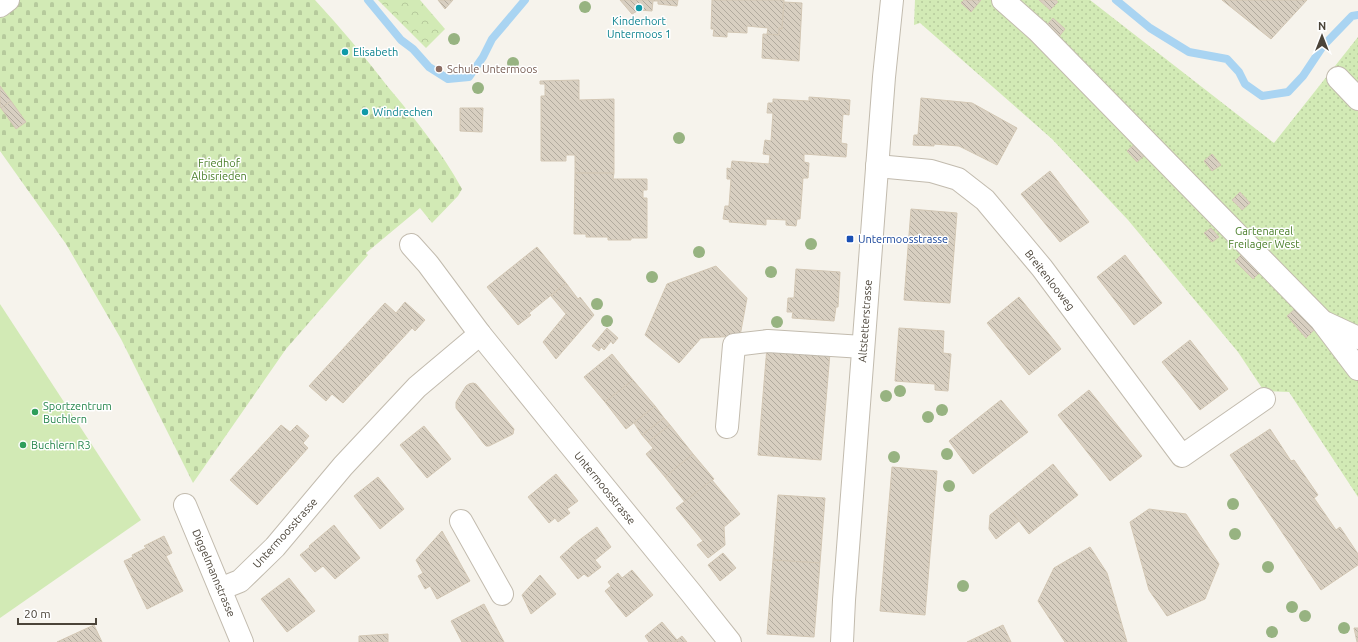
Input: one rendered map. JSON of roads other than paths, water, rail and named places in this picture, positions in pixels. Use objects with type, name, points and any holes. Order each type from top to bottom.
[{"type":"street","points":[[0,6],[8,0]]},
{"type":"street","name":"Altstetterstrasse","points":[[842,642],[877,166],[892,0]]},
{"type":"street","points":[[1003,0],[1038,31],[1321,320],[1358,369]]},
{"type":"street","points":[[1338,78],[1358,99]]},
{"type":"street","name":"Breitenlooweg","points":[[877,166],[931,170],[958,179],[985,200],[1042,268],[1182,456],[1264,399]]},
{"type":"street","name":"Untermoosstrasse","points":[[411,245],[428,264],[480,334],[730,642]]},
{"type":"street","points":[[1321,320],[1358,338]]},
{"type":"street","name":"Untermoosstrasse","points":[[220,588],[240,581],[275,547],[343,466],[417,387],[480,334]]},
{"type":"street","points":[[727,427],[734,345],[768,341],[863,348]]},
{"type":"street","name":"Diggelmannstrasse","points":[[185,505],[242,642]]},
{"type":"street","points":[[462,521],[502,594]]},
{"type":"waterway","points":[[368,0],[401,40],[413,49],[429,67],[448,79],[469,77],[483,57],[492,39],[525,0]]},
{"type":"waterway","points":[[1116,0],[1150,28],[1189,52],[1227,59],[1239,72],[1245,84],[1262,96],[1288,92],[1303,76],[1323,46],[1352,16],[1358,15]]},
{"type":"place","name":"Kinderhort Untermoos 1","points":[[639,8]]},
{"type":"place","name":"Elisabeth","points":[[345,52]]},
{"type":"place","name":"Schule Untermoos","points":[[439,69]]},
{"type":"place","name":"Windrechen","points":[[365,112]]},
{"type":"place","name":"Untermoosstrasse","points":[[850,239]]},
{"type":"place","name":"Sportzentrum Buchlern","points":[[35,412]]},
{"type":"place","name":"Buchlern R3","points":[[23,445]]},
{"type":"park label","name":"Friedhof Albisrieden","points":[[219,169]]},
{"type":"park label","name":"Gartenareal Freilager West","points":[[1264,237]]}]
